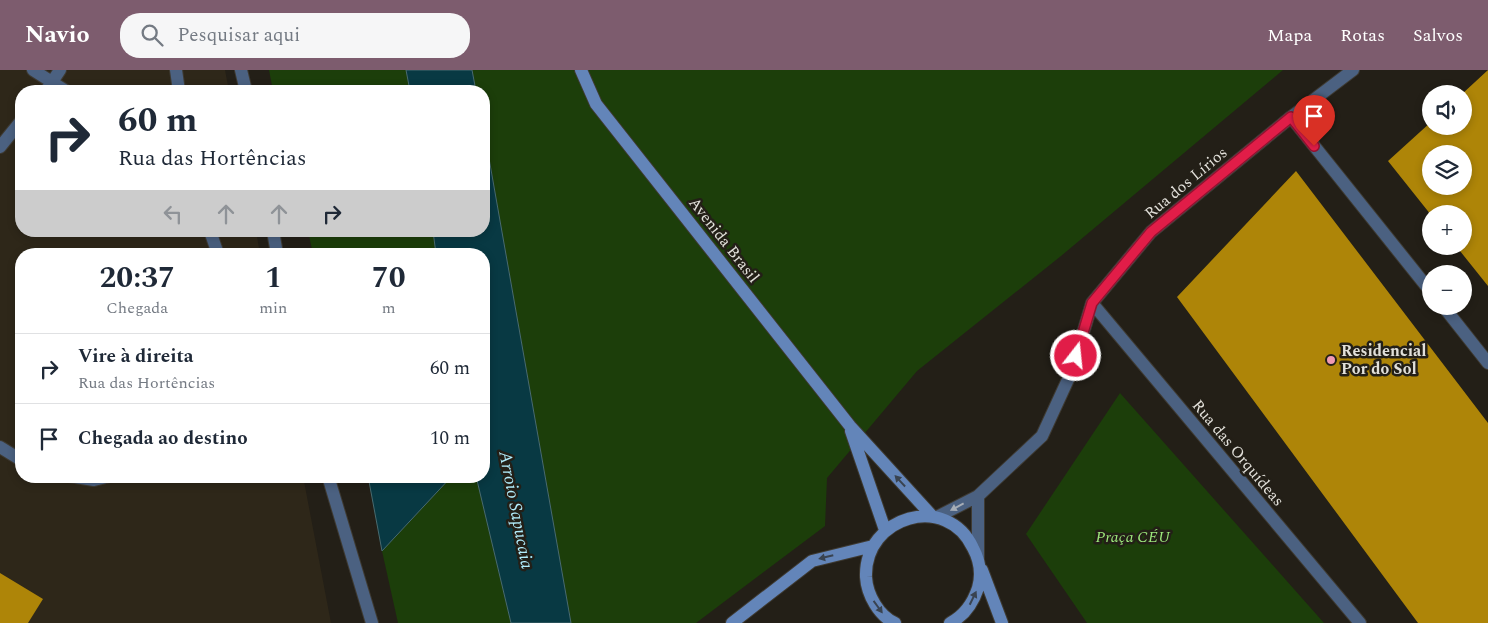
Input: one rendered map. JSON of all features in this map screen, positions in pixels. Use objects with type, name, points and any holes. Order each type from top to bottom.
[{"type":"main road","name":"Avenida Brasil","points":[[581,70],[596,104],[850,426],[935,517]]},
{"type":"main road","name":"Avenida Brasil","points":[[850,426],[885,530]]},
{"type":"main road","points":[[895,623],[878,610],[870,595],[866,578],[867,561],[873,546],[885,530],[900,521],[916,516],[935,517],[956,526],[970,540],[1002,623]]},
{"type":"main road","points":[[732,623],[812,560],[873,546]]},
{"type":"main road","points":[[950,623],[966,611],[975,597],[980,582],[979,562]]},
{"type":"street","points":[[33,70],[48,85]]},
{"type":"street","points":[[51,85],[60,70]]},
{"type":"street","points":[[176,70],[178,85]]},
{"type":"street","points":[[241,70],[245,85]]},
{"type":"street","name":"Rua dos Lírios","points":[[935,517],[978,496],[1042,436],[1071,374],[1092,303],[1151,232],[1291,117],[1353,70]]},
{"type":"street","points":[[1291,117],[1422,281]]},
{"type":"street","points":[[0,147],[15,128]]},
{"type":"street","name":"Rua das Orquídeas","points":[[1092,303],[1360,623]]},
{"type":"street","points":[[1450,315],[1488,363]]},
{"type":"street","points":[[0,447],[15,456]]},
{"type":"street","points":[[330,483],[372,623]]},
{"type":"street","points":[[978,496],[979,562]]},
{"type":"shaded area","points":[[0,70],[225,70],[228,85],[15,85],[15,237],[257,237],[259,248],[15,248],[15,483],[304,483],[331,623],[0,623]]},
{"type":"green space","points":[[269,70],[406,70],[409,85],[272,85]]},
{"type":"green space","points":[[472,70],[1283,70],[1061,256],[917,371],[827,478],[825,526],[696,623],[571,623],[490,164],[490,85],[475,85]]},
{"type":"green space","points":[[309,237],[434,237],[435,248],[312,248]]},
{"type":"green space","name":"Praça CÉU","points":[[1120,393],[1324,623],[1087,623],[1026,534]]},
{"type":"green space","points":[[445,483],[478,483],[511,623],[398,623],[382,551]]},
{"type":"water","points":[[406,70],[472,70],[475,85],[409,85]]},
{"type":"water","name":"Arroio Sapucaia","points":[[490,164],[571,623],[511,623],[478,483],[490,483],[490,248],[435,248],[434,237],[490,237]]},
{"type":"water","points":[[369,483],[445,483],[382,551]]},
{"type":"building","points":[[1488,70],[1488,286],[1463,255],[1472,255],[1472,205],[1423,205],[1388,161],[1422,130],[1422,135],[1472,135],[1472,85]]},
{"type":"building","name":"Residencial Por do Sol","points":[[1296,171],[1488,423],[1488,623],[1418,623],[1177,297]]},
{"type":"building","points":[[0,573],[43,599],[28,623],[0,623]]},
{"type":"place","name":"Residencial Por do Sol","points":[[1331,360]]},
{"type":"route","points":[[1076,356],[1092,303],[1151,232],[1291,117],[1314,146]]}]
